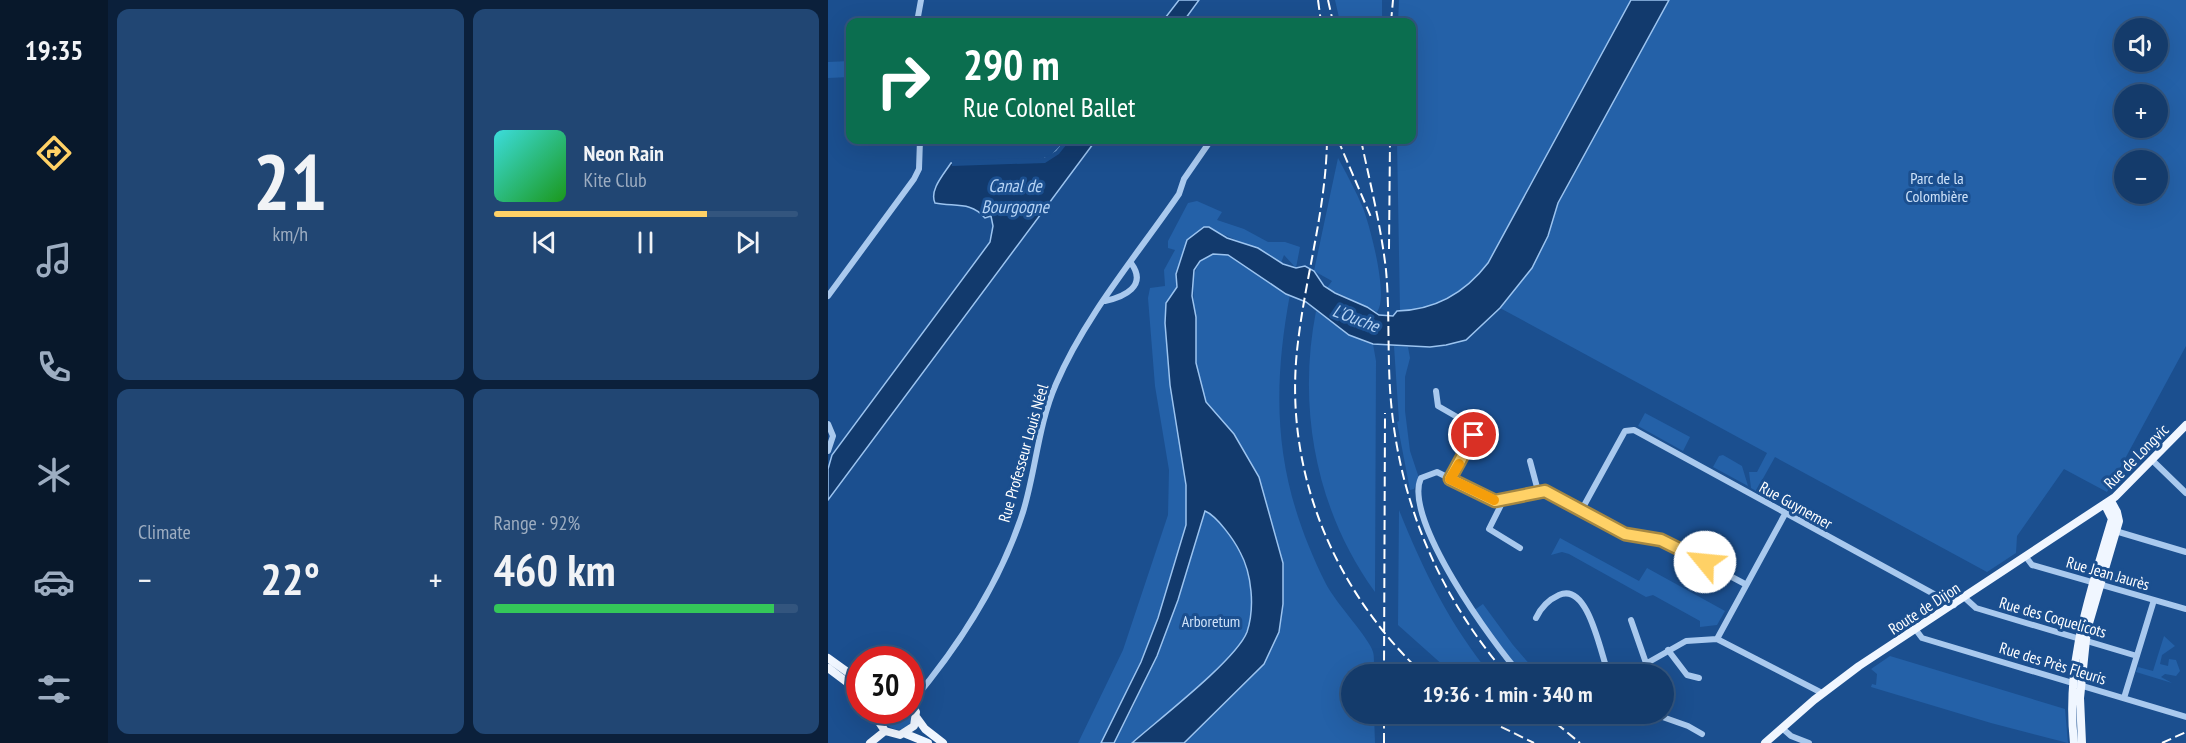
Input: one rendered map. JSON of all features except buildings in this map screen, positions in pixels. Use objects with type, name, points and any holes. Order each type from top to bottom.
[{"type":"main road","name":"Rue de Longvic","points":[[2108,503],[2186,425]]},
{"type":"main road","points":[[2082,639],[2102,585],[2113,531],[2108,503]]},
{"type":"main road","name":"Route de Dijon","points":[[1765,743],[1822,693],[2108,503]]},
{"type":"main road","points":[[2074,743],[2082,639],[2092,582],[2113,531]]},
{"type":"main road","points":[[828,658],[846,671]]},
{"type":"main road","points":[[828,668],[846,682]]},
{"type":"main road","points":[[2077,684],[2082,743]]},
{"type":"main road","points":[[880,724],[885,731],[895,735],[906,734],[928,743]]},
{"type":"main road","points":[[906,734],[915,724]]},
{"type":"main road","points":[[923,724],[943,743]]},
{"type":"main road","points":[[870,743],[885,731]]},
{"type":"street","points":[[918,18],[921,0]]},
{"type":"street","points":[[828,296],[914,179],[919,169],[920,144]]},
{"type":"street","name":"Rue Professeur Louis Néel","points":[[924,687],[952,652],[984,602],[1023,513],[1052,392],[1077,342],[1179,194],[1184,179],[1208,144]]},
{"type":"street","points":[[1104,302],[1130,294],[1134,287],[1135,268],[1131,263]]},
{"type":"street","points":[[1436,391],[1438,406],[1472,425],[1474,430],[1450,479]]},
{"type":"street","points":[[828,424],[833,436],[828,451]]},
{"type":"street","name":"Rue Guynemer","points":[[1581,510],[1625,431],[1634,430],[1954,605]]},
{"type":"street","points":[[2152,460],[2186,493]]},
{"type":"street","points":[[1530,461],[1538,491]]},
{"type":"street","points":[[1512,664],[1486,633],[1453,581],[1418,495],[1418,486],[1425,476],[1437,472],[1489,499],[1503,501],[1545,491],[1625,534],[1668,543],[1745,584]]},
{"type":"street","points":[[1503,501],[1489,529],[1520,548]]},
{"type":"street","points":[[1717,639],[1785,514]]},
{"type":"street","points":[[2113,531],[2186,552]]},
{"type":"street","name":"Rue Jean Jaurès","points":[[2026,557],[2032,565],[2186,609]]},
{"type":"street","points":[[1536,618],[1541,607],[1558,596],[1569,594],[1581,600],[1605,664]]},
{"type":"street","name":"Rue des Coquelicots","points":[[1965,598],[1976,608],[2137,656]]},
{"type":"street","points":[[2124,698],[2154,600]]},
{"type":"street","points":[[1631,620],[1646,663],[1686,641],[1717,639],[1822,693]]},
{"type":"street","name":"Rue des Près Fleuris","points":[[1917,630],[1922,638],[2186,717]]},
{"type":"street","points":[[1668,650],[1687,675],[1699,678]]},
{"type":"street","points":[[1674,721],[1702,734]]},
{"type":"street","points":[[1782,728],[1791,736],[1809,743]]},
{"type":"green space","points":[[1335,0],[1382,0],[1382,18],[1339,18]]},
{"type":"green space","points":[[1399,0],[1631,0],[1488,263],[1470,283],[1449,298],[1426,307],[1400,311],[1397,144],[1416,144],[1416,18],[1398,18]]},
{"type":"green space","name":"Parc de la Colombière","points":[[1669,0],[2186,0],[2186,346],[2107,492],[2064,469],[2017,536],[2016,553],[1987,572],[1775,457],[1756,491],[1751,488],[1749,472],[1757,472],[1767,453],[1500,308],[1535,259],[1554,218],[1558,203]]},
{"type":"green space","points":[[846,61],[846,77],[828,78],[828,62]]},
{"type":"green space","points":[[1338,158],[1363,208],[1374,245],[1381,292],[1377,312],[1327,288],[1332,281],[1314,271]]},
{"type":"green space","points":[[1197,201],[1222,212],[1217,220],[1244,229],[1268,242],[1285,242],[1300,247],[1296,268],[1284,255],[1281,263],[1208,227],[1187,240],[1176,274],[1181,448],[1186,485],[1186,525],[1158,618],[1141,662],[1101,743],[1078,743],[1123,650],[1168,515],[1169,470],[1155,386],[1148,298],[1150,288],[1165,286],[1164,270],[1175,250],[1168,248],[1168,241],[1188,203]]},
{"type":"green space","points":[[1213,254],[1228,255],[1290,294],[1280,371],[1279,407],[1287,477],[1296,512],[1326,584],[1366,638],[1373,652],[1374,664],[1341,664],[1341,724],[1374,724],[1375,743],[1184,743],[1264,664],[1279,632],[1283,604],[1283,563],[1259,477],[1234,435],[1206,402],[1196,363],[1193,277],[1200,261]]},
{"type":"green space","points":[[1316,311],[1349,335],[1373,344],[1376,361],[1375,592],[1338,528],[1325,493],[1316,458],[1309,384]]},
{"type":"green space","points":[[1394,346],[1408,347],[1410,358],[1405,377],[1405,411],[1410,451],[1419,478],[1414,489],[1410,490],[1397,422],[1399,421]]},
{"type":"green space","points":[[1645,413],[1690,437],[1683,451],[1638,426]]},
{"type":"green space","points":[[1723,455],[1742,466],[1748,486],[1713,467],[1719,456]]},
{"type":"green space","points":[[1399,510],[1450,617],[1482,664],[1442,664],[1398,625]]},
{"type":"green space","name":"Arboretum","points":[[1204,511],[1214,517],[1224,528],[1244,560],[1251,591],[1251,612],[1247,632],[1240,644],[1213,673],[1132,743],[1114,743],[1134,705]]},
{"type":"green space","points":[[1560,538],[1639,581],[1647,568],[1725,611],[1717,625],[1700,627],[1700,621],[1653,595],[1646,597],[1569,554],[1562,552],[1551,555]]},
{"type":"green space","points":[[1483,604],[1529,664],[1510,664],[1470,613]]},
{"type":"green space","points":[[2164,636],[2175,646],[2162,655],[2160,664],[2168,666],[2169,659],[2176,660],[2180,671],[2176,676],[2165,674],[2161,677],[2172,683],[2136,672],[2138,667],[2153,671]]},
{"type":"green space","points":[[1890,656],[2065,709],[2068,743],[1991,723],[1871,687],[1872,684],[1876,685],[1877,674],[1871,669]]},
{"type":"green space","points":[[910,724],[904,729],[897,730],[887,725]]},
{"type":"water","points":[[1179,0],[1199,0],[1186,18],[1165,18]]},
{"type":"water","name":"L'Ouche","points":[[1631,0],[1669,0],[1558,203],[1548,236],[1532,268],[1500,308],[1466,340],[1430,347],[1373,344],[1349,335],[1306,302],[1286,294],[1228,255],[1213,254],[1200,261],[1194,270],[1192,296],[1196,317],[1196,363],[1206,402],[1234,434],[1259,477],[1283,563],[1283,604],[1279,632],[1264,664],[1184,743],[1132,743],[1213,673],[1240,644],[1247,632],[1251,612],[1251,591],[1244,561],[1225,529],[1205,511],[1178,600],[1157,656],[1114,743],[1101,743],[1141,662],[1158,618],[1186,525],[1186,485],[1170,385],[1165,323],[1166,303],[1177,287],[1176,274],[1187,240],[1204,227],[1209,227],[1227,238],[1258,248],[1283,264],[1296,268],[1305,266],[1314,271],[1324,286],[1379,315],[1393,316],[1397,311],[1424,307],[1448,298],[1469,283],[1488,263]]},
{"type":"water","name":"Canal de Bourgogne","points":[[1063,144],[1093,144],[828,500],[828,469],[832,455],[990,242],[993,226],[991,216],[985,218],[968,207],[935,203],[934,193],[941,177],[951,163],[1036,161],[1050,157]]},
{"type":"pier","points":[[1062,144],[1067,144],[1059,154],[1045,163],[952,166],[952,160],[1044,158],[1056,151]]},
{"type":"railway","points":[[1318,0],[1320,18]]},
{"type":"railway","points":[[1328,0],[1332,18]]},
{"type":"railway","points":[[1391,18],[1393,0]]},
{"type":"railway","points":[[1327,144],[1323,191],[1298,342],[1295,389],[1298,435],[1307,480],[1321,524],[1340,566],[1364,605],[1414,664]]},
{"type":"railway","points":[[1340,144],[1371,217]]},
{"type":"railway","points":[[1362,144],[1386,270],[1391,402],[1404,477],[1427,548],[1443,581],[1462,614],[1498,664]]},
{"type":"railway","points":[[1389,249],[1390,144]]},
{"type":"railway","points":[[1384,664],[1385,413]]},
{"type":"railway","points":[[1384,724],[1384,743]]},
{"type":"railway","points":[[1495,724],[1534,743]]},
{"type":"railway","points":[[1557,724],[1580,743]]},
{"type":"railway","points":[[2162,743],[2186,732]]},
{"type":"slow traffic","points":[[1459,464],[1450,479],[1494,500]]},
{"type":"route","points":[[1474,435],[1450,479],[1495,501],[1545,491],[1625,534],[1661,540],[1705,562]]}]
